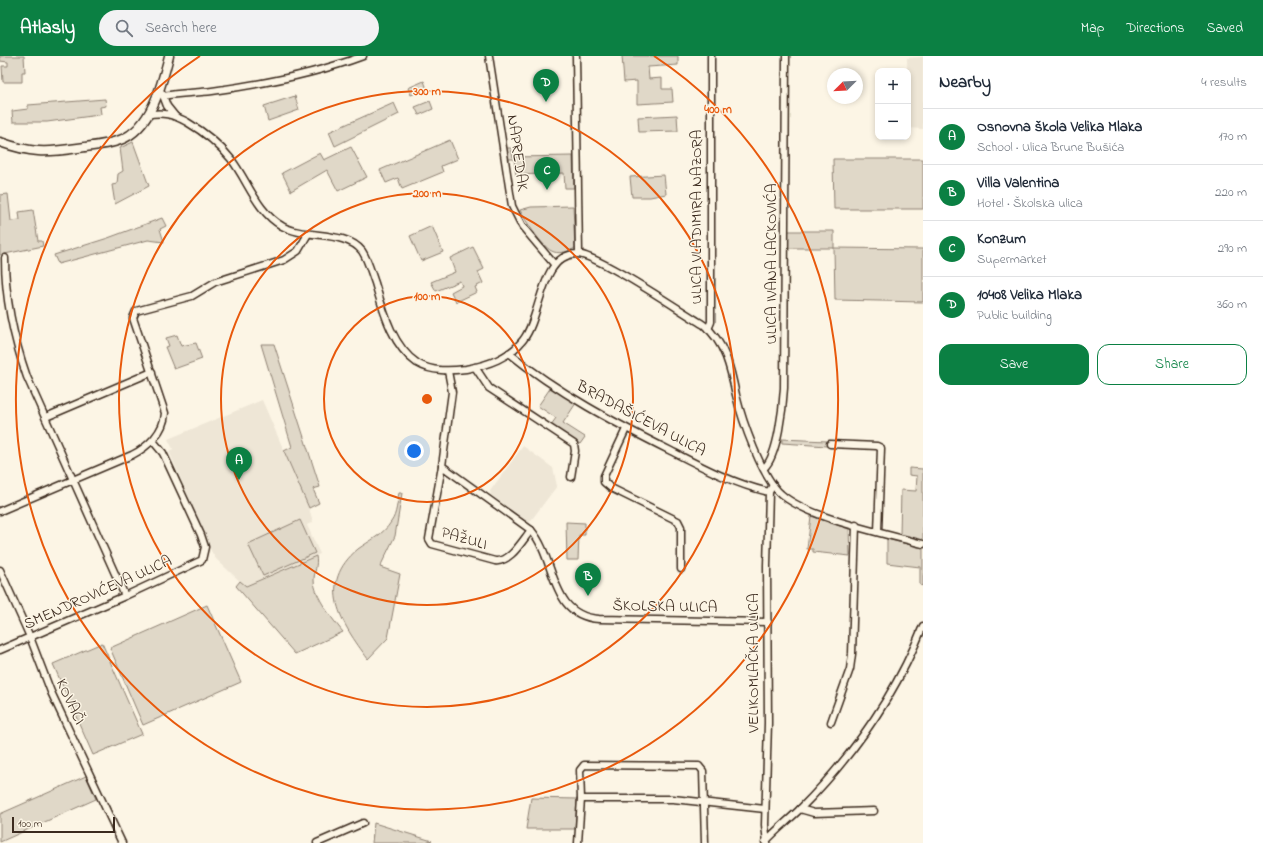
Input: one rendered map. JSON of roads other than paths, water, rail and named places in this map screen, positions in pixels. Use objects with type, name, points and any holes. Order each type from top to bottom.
[{"type":"street","points":[[0,142],[24,150],[46,152],[110,143],[128,136],[147,115],[161,85],[169,56]]},
{"type":"street","points":[[164,96],[212,91],[276,80],[331,67],[363,56]]},
{"type":"street","name":"NAPREDAK","points":[[489,56],[512,206],[522,226],[554,264]]},
{"type":"street","points":[[576,56],[580,254]]},
{"type":"street","name":"ULICA VLADIMIRA NAZORA","points":[[708,329],[711,322],[711,56]]},
{"type":"street","name":"ULICA IVANA LACKOVIĆA","points":[[764,468],[770,460],[779,430],[784,388],[786,56]]},
{"type":"street","points":[[161,85],[167,106],[176,117]]},
{"type":"street","points":[[147,115],[163,113],[176,117],[198,129],[222,148],[232,160],[256,199],[276,222],[289,230],[347,241],[361,250],[368,264],[388,322],[403,349],[419,364],[448,371],[475,368],[492,363],[509,353],[520,343],[529,331],[548,274],[554,264],[565,256],[580,254],[612,269],[708,329],[718,342],[725,355],[746,430],[773,485],[781,495],[801,507],[878,532],[923,544]]},
{"type":"street","points":[[0,511],[132,455],[148,446],[153,441],[163,422],[165,413],[137,331],[133,314],[139,308],[192,296],[215,282],[284,260],[298,251],[308,234]]},
{"type":"street","points":[[5,258],[8,310],[14,339],[27,377],[125,596]]},
{"type":"street","name":"BRADAŠIĆEVA ULICA","points":[[509,353],[557,387],[626,428],[721,475],[769,492]]},
{"type":"street","points":[[475,368],[489,388],[574,444],[575,451],[571,477]]},
{"type":"street","points":[[442,466],[452,392],[448,371]]},
{"type":"street","points":[[46,417],[152,372]]},
{"type":"street","points":[[626,428],[604,476],[604,482],[612,488],[678,521],[681,527],[681,569]]},
{"type":"street","name":"SMENDROVIĆEVA ULICA","points":[[0,650],[198,563],[204,556],[205,547],[201,535],[163,453],[153,441]]},
{"type":"street","points":[[830,444],[877,446],[881,448],[878,532]]},
{"type":"street","name":"ŠKOLSKA ULICA","points":[[442,466],[531,530],[540,544],[561,596],[570,608],[582,615],[599,619],[768,622]]},
{"type":"street","name":"PAŽULI","points":[[442,466],[429,539],[432,544],[495,561],[502,561],[512,553],[531,530]]},
{"type":"street","name":"VELIKOMLAČKA ULICA","points":[[766,842],[765,809],[768,723],[767,566],[769,492],[773,485]]},
{"type":"street","points":[[831,722],[850,669],[852,654],[856,525]]},
{"type":"street","name":"KOVAČI","points":[[0,570],[30,637],[51,692],[122,843]]},
{"type":"street","points":[[766,842],[800,809],[857,743],[878,714],[894,687],[923,626]]},
{"type":"street","points":[[578,843],[581,799],[580,770],[584,765],[672,765],[702,767],[705,843]]},
{"type":"street","points":[[581,799],[673,799],[704,801],[765,809]]},
{"type":"street","points":[[800,809],[814,813],[874,811]]},
{"type":"street","points":[[317,843],[363,823]]},
{"type":"place","name":"10408 Velika Mlaka","points":[[546,102]]},
{"type":"place","name":"Konzum","points":[[547,190]]},
{"type":"place","name":"Osnovna škola Velika Mlaka","points":[[239,480]]},
{"type":"place","name":"Villa Valentina","points":[[588,596]]}]
